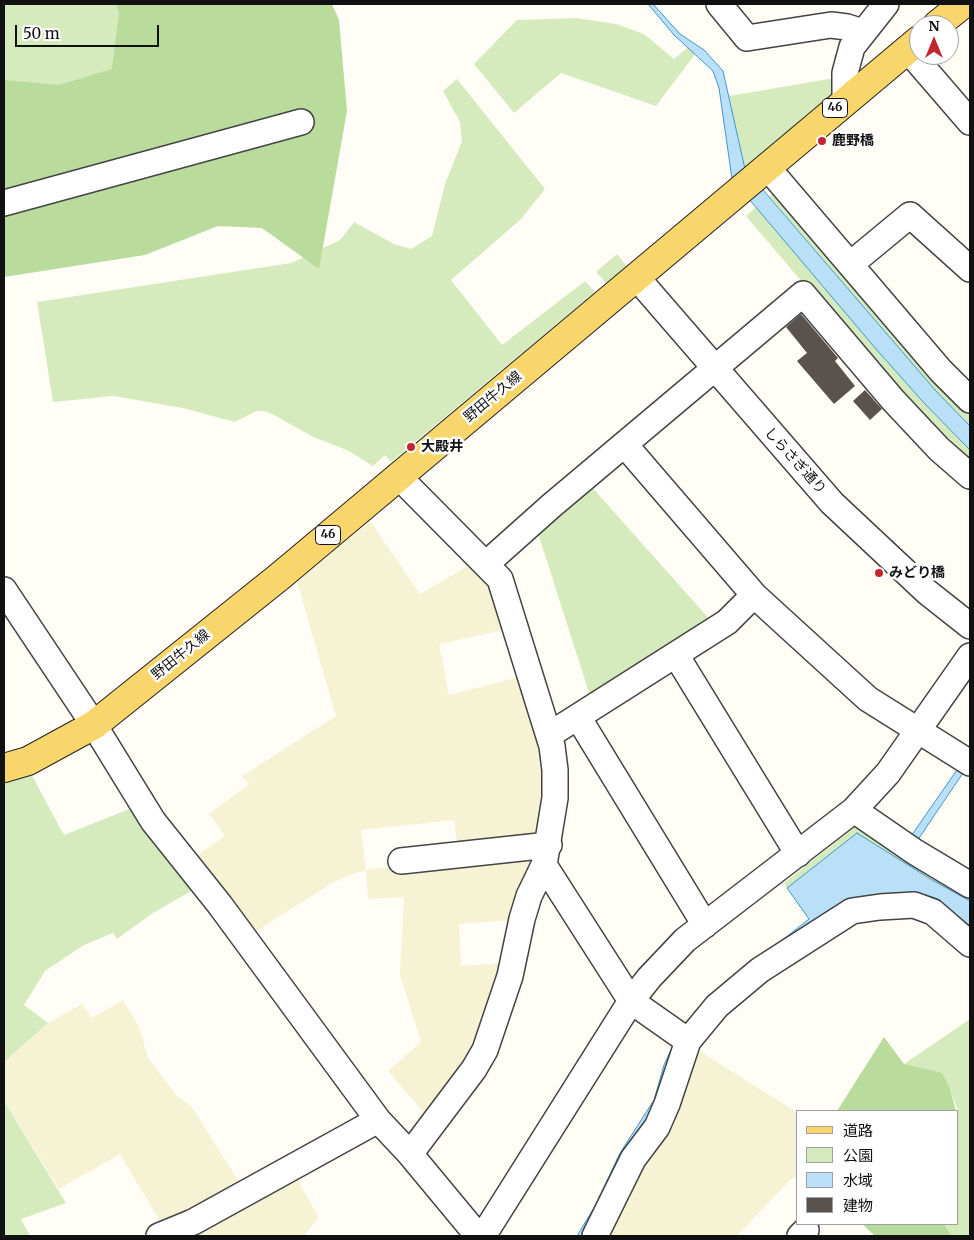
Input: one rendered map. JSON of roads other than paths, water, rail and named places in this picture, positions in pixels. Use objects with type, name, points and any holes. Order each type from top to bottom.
[{"type":"main road","points":[[949,15],[963,4]]},
{"type":"main road","name":"野田牛久線","points":[[4,768],[28,761],[94,725],[279,577],[909,47]]},
{"type":"street","points":[[719,4],[747,38],[831,26],[847,27],[863,32]]},
{"type":"street","points":[[845,100],[847,58],[852,47],[886,4]]},
{"type":"street","points":[[928,65],[970,122]]},
{"type":"street","points":[[4,203],[301,122]]},
{"type":"street","points":[[754,178],[852,263],[935,363],[970,400]]},
{"type":"street","points":[[852,263],[910,214],[970,269]]},
{"type":"street","name":"しらさぎ通り","points":[[636,278],[832,503],[927,592],[970,626]]},
{"type":"street","points":[[486,564],[803,294],[894,400],[939,449],[970,476]]},
{"type":"street","points":[[625,444],[754,595],[868,698],[970,763]]},
{"type":"street","points":[[398,476],[500,579],[549,735],[554,762],[555,798],[547,855],[524,911],[510,976],[485,1050],[474,1069],[410,1154]]},
{"type":"street","points":[[4,590],[94,725],[153,820],[220,905],[378,1120],[410,1154],[478,1236]]},
{"type":"street","points":[[549,735],[728,622],[754,595]]},
{"type":"street","points":[[676,655],[798,854]]},
{"type":"street","points":[[483,1236],[631,1001],[667,958],[705,925],[854,810],[888,773],[970,656]]},
{"type":"street","points":[[578,717],[705,925]]},
{"type":"street","points":[[854,810],[915,852],[970,885]]},
{"type":"street","points":[[401,861],[547,855]]},
{"type":"street","points":[[547,855],[631,1001],[688,1041]]},
{"type":"street","points":[[595,1236],[633,1159],[656,1127],[667,1104],[688,1041],[717,1006],[760,970],[852,911],[914,905],[934,912],[970,944]]},
{"type":"street","points":[[159,1236],[193,1222],[378,1120]]},
{"type":"water","points":[[648,4],[653,4],[680,34],[704,50],[723,71],[745,169],[936,391],[970,426],[970,450],[925,404],[876,349],[732,179],[719,88],[713,71],[674,35]]},
{"type":"water","points":[[959,767],[965,770],[915,844],[909,839]]},
{"type":"water","points":[[857,833],[932,880],[970,901],[970,926],[938,899],[926,895],[911,893],[846,901],[834,907],[792,943],[745,978],[668,1080],[585,1236],[577,1236],[595,1206],[620,1153],[654,1100],[664,1065],[675,1041],[776,945],[809,919],[787,888]]},
{"type":"place","name":"鹿野橋","points":[[822,141]]},
{"type":"place","name":"大殿井","points":[[411,447]]},
{"type":"place","name":"みどり橋","points":[[879,573]]}]
